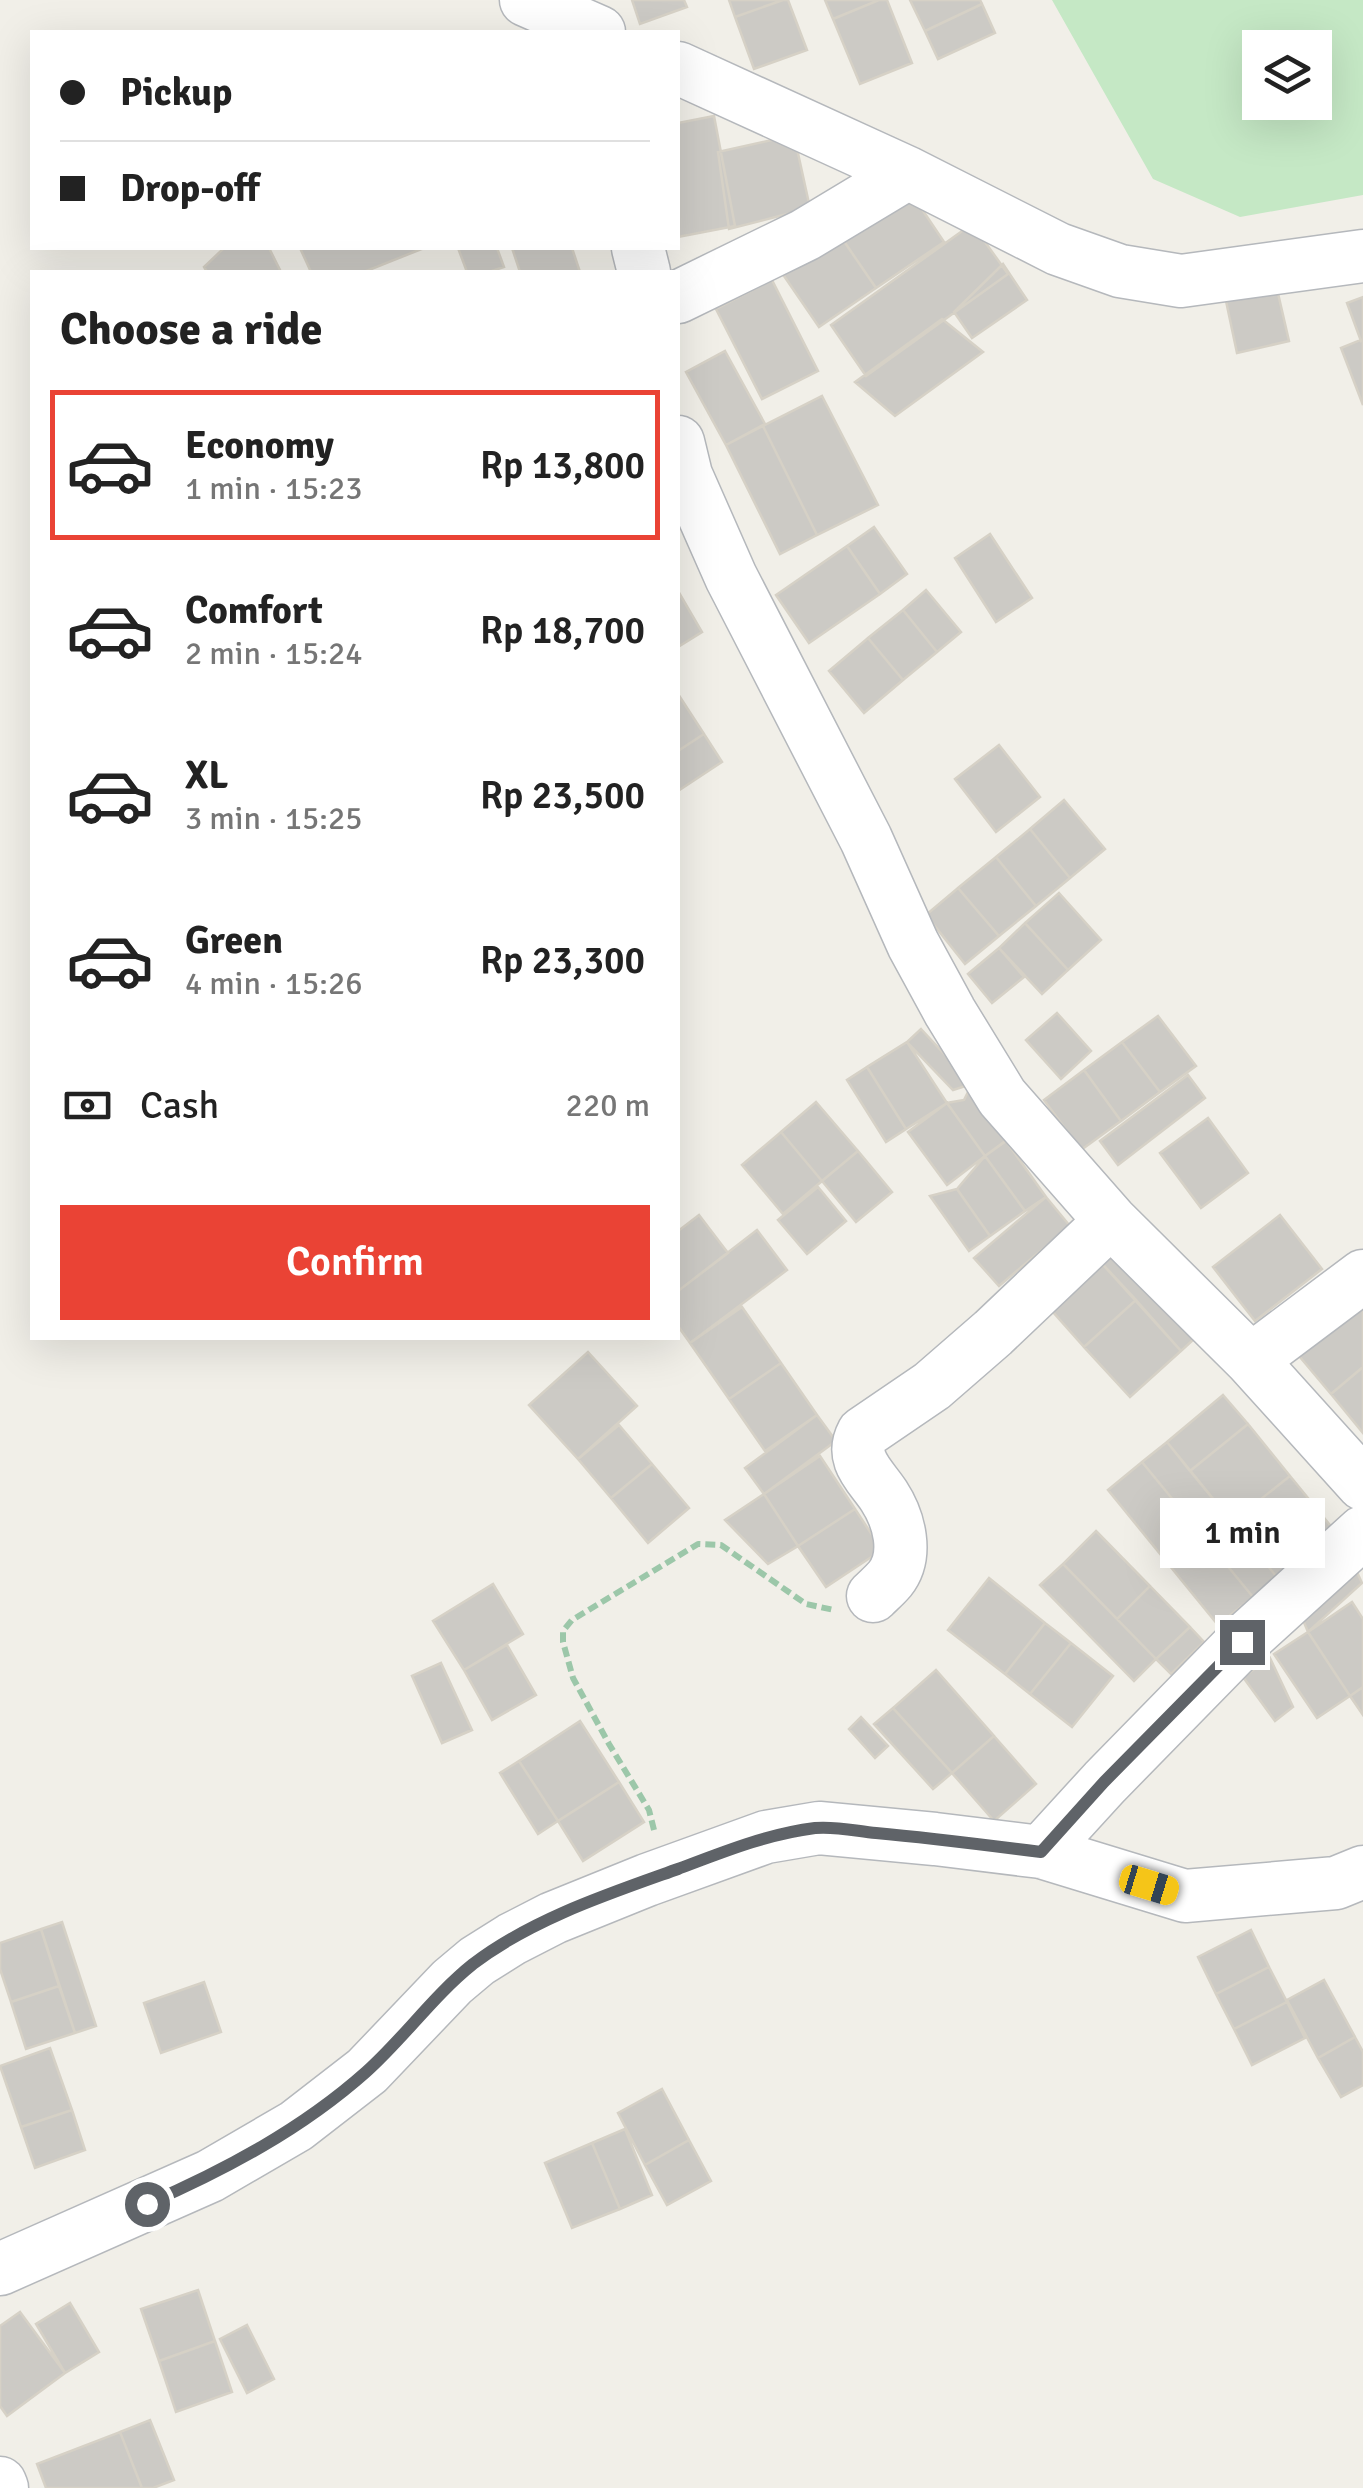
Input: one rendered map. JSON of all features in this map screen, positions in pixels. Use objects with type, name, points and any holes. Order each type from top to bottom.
[{"type":"street","points":[[526,0],[594,30]]},
{"type":"street","points":[[680,69],[908,173],[1058,249],[1120,270],[1181,281],[1363,256]]},
{"type":"street","points":[[680,296],[805,235],[908,173]]},
{"type":"street","points":[[680,450],[686,475],[731,576],[848,804],[913,944],[1002,1096],[1111,1221],[1251,1360],[1363,1484]]},
{"type":"street","points":[[873,1596],[892,1577],[900,1559],[900,1540],[885,1498],[862,1467],[858,1441],[863,1433],[932,1386],[1111,1221]]},
{"type":"street","points":[[1251,1360],[1363,1276]]},
{"type":"street","points":[[1041,1852],[1242,1642],[1363,1532]]},
{"type":"street","points":[[0,2269],[210,2176],[296,2126],[367,2071],[452,1982],[512,1939],[646,1880],[766,1837],[819,1828],[1041,1852],[1185,1896],[1336,1882],[1363,1872]]},
{"type":"path","points":[[646,1880],[656,1837],[649,1810],[573,1678],[563,1631],[572,1620],[698,1544],[721,1545],[806,1604],[831,1610],[873,1596]]},
{"type":"green space","points":[[1052,0],[1363,0],[1363,195],[1240,217],[1153,179]]},
{"type":"building","points":[[632,0],[684,0],[687,7],[640,24]]},
{"type":"building","points":[[729,0],[783,0],[735,17]]},
{"type":"building","points":[[788,0],[807,50],[754,69],[735,17]]},
{"type":"building","points":[[825,0],[879,0],[833,19]]},
{"type":"building","points":[[887,0],[912,63],[860,84],[833,19]]},
{"type":"building","points":[[910,0],[980,0],[982,4],[925,31]]},
{"type":"building","points":[[982,4],[995,33],[938,59],[925,31]]},
{"type":"building","points":[[714,116],[735,226],[680,237],[680,123]]},
{"type":"building","points":[[794,135],[810,208],[729,229],[718,152]]},
{"type":"building","points":[[907,187],[944,242],[876,288],[839,234]]},
{"type":"building","points":[[972,224],[1008,274],[866,376],[831,325]]},
{"type":"building","points":[[839,234],[876,288],[819,327],[782,273]]},
{"type":"building","points":[[222,250],[270,250],[280,270],[206,270],[204,267]]},
{"type":"building","points":[[301,250],[419,250],[369,270],[310,270]]},
{"type":"building","points":[[459,250],[498,250],[504,267],[495,270],[466,270]]},
{"type":"building","points":[[513,250],[573,250],[579,270],[519,270]]},
{"type":"building","points":[[1003,264],[1027,300],[972,338],[954,312]]},
{"type":"building","points":[[772,280],[818,371],[762,399],[716,309]]},
{"type":"building","points":[[1277,289],[1289,341],[1237,353],[1226,301]]},
{"type":"building","points":[[1363,297],[1363,340],[1361,341],[1347,303]]},
{"type":"building","points":[[942,319],[983,352],[895,416],[855,382]]},
{"type":"building","points":[[1363,339],[1363,405],[1341,348]]},
{"type":"building","points":[[725,351],[765,424],[726,445],[686,372]]},
{"type":"building","points":[[822,396],[878,505],[817,535],[763,426]]},
{"type":"building","points":[[763,426],[817,535],[780,554],[726,445]]},
{"type":"building","points":[[874,527],[907,574],[880,594],[847,546]]},
{"type":"building","points":[[990,534],[1032,598],[996,622],[955,558]]},
{"type":"building","points":[[847,546],[880,594],[809,643],[776,595]]},
{"type":"building","points":[[926,590],[961,632],[937,652],[903,610]]},
{"type":"building","points":[[680,594],[702,632],[680,646]]},
{"type":"building","points":[[903,610],[937,652],[903,680],[868,638]]},
{"type":"building","points":[[868,638],[903,680],[864,713],[829,671]]},
{"type":"building","points":[[680,697],[704,734],[680,750]]},
{"type":"building","points":[[704,734],[722,762],[680,790],[680,750]]},
{"type":"building","points":[[999,745],[1040,797],[996,832],[955,779]]},
{"type":"building","points":[[1064,800],[1105,849],[1070,878],[1030,829]]},
{"type":"building","points":[[1030,829],[1070,878],[1036,906],[996,857]]},
{"type":"building","points":[[996,857],[1036,906],[999,936],[958,888]]},
{"type":"building","points":[[958,888],[999,936],[965,964],[926,915]]},
{"type":"building","points":[[1059,893],[1101,940],[1068,970],[1025,923]]},
{"type":"building","points":[[1025,923],[1068,970],[1042,994],[999,948]]},
{"type":"building","points":[[999,948],[1024,977],[992,1003],[968,974]]},
{"type":"building","points":[[1057,1013],[1091,1051],[1061,1079],[1026,1040]]},
{"type":"building","points":[[1158,1016],[1196,1066],[1160,1092],[1122,1042]]},
{"type":"building","points":[[921,1029],[972,1084],[953,1090],[907,1042]]},
{"type":"building","points":[[907,1042],[947,1103],[906,1129],[867,1067]]},
{"type":"building","points":[[1122,1042],[1160,1092],[1121,1121],[1084,1070]]},
{"type":"building","points":[[867,1067],[906,1129],[886,1142],[847,1080]]},
{"type":"building","points":[[1084,1070],[1121,1121],[1081,1150],[1044,1100]]},
{"type":"building","points":[[1188,1075],[1205,1098],[1118,1165],[1100,1141]]},
{"type":"building","points":[[972,1084],[1012,1136],[985,1156],[947,1103],[964,1100]]},
{"type":"building","points":[[816,1102],[858,1151],[822,1181],[781,1132]]},
{"type":"building","points":[[947,1103],[985,1156],[947,1185],[908,1132]]},
{"type":"building","points":[[1208,1118],[1248,1173],[1201,1208],[1160,1153]]},
{"type":"building","points":[[781,1132],[822,1181],[783,1214],[742,1165]]},
{"type":"building","points":[[1006,1141],[1046,1197],[1025,1211],[985,1156]]},
{"type":"building","points":[[858,1151],[892,1192],[856,1222],[822,1181]]},
{"type":"building","points":[[985,1156],[1025,1211],[990,1236],[957,1189]]},
{"type":"building","points":[[818,1187],[846,1221],[807,1254],[778,1220]]},
{"type":"building","points":[[957,1189],[990,1236],[969,1251],[930,1196]]},
{"type":"building","points":[[1046,1197],[1070,1226],[999,1286],[974,1258]]},
{"type":"building","points":[[699,1215],[728,1253],[680,1289],[680,1229]]},
{"type":"building","points":[[1280,1215],[1322,1269],[1255,1321],[1213,1267]]},
{"type":"building","points":[[757,1230],[787,1270],[690,1343],[680,1329],[680,1289]]},
{"type":"building","points":[[1120,1236],[1205,1329],[1181,1351],[1096,1257]]},
{"type":"building","points":[[1096,1257],[1136,1300],[1084,1347],[1045,1303]]},
{"type":"building","points":[[1363,1293],[1363,1367],[1331,1394],[1294,1350]]},
{"type":"building","points":[[1136,1300],[1181,1351],[1130,1397],[1084,1347]]},
{"type":"building","points":[[742,1307],[781,1363],[729,1399],[690,1343]]},
{"type":"building","points":[[588,1352],[637,1406],[578,1459],[529,1405]]},
{"type":"building","points":[[781,1363],[817,1415],[765,1451],[729,1399]]},
{"type":"building","points":[[1363,1367],[1363,1433],[1331,1394]]},
{"type":"building","points":[[1223,1395],[1248,1424],[1190,1471],[1167,1442]]},
{"type":"building","points":[[817,1415],[836,1441],[764,1494],[745,1468]]},
{"type":"building","points":[[1248,1424],[1290,1476],[1232,1522],[1190,1471]]},
{"type":"building","points":[[619,1425],[652,1464],[611,1498],[578,1459]]},
{"type":"building","points":[[1167,1442],[1276,1576],[1253,1597],[1142,1462]]},
{"type":"building","points":[[820,1456],[855,1509],[798,1546],[764,1494]]},
{"type":"building","points":[[1142,1462],[1253,1597],[1218,1625],[1108,1490]]},
{"type":"building","points":[[652,1464],[689,1508],[648,1543],[611,1498]]},
{"type":"building","points":[[1290,1476],[1334,1530],[1276,1576],[1232,1522]]},
{"type":"building","points":[[764,1494],[798,1546],[768,1564],[725,1520]]},
{"type":"building","points":[[855,1509],[882,1550],[826,1587],[798,1546]]},
{"type":"building","points":[[1096,1531],[1150,1586],[1117,1619],[1063,1564]]},
{"type":"building","points":[[1351,1559],[1362,1583],[1308,1632],[1298,1608]]},
{"type":"building","points":[[1063,1564],[1156,1659],[1134,1681],[1040,1585]]},
{"type":"building","points":[[989,1578],[1045,1623],[1005,1674],[948,1630]]},
{"type":"building","points":[[493,1584],[523,1634],[464,1670],[433,1621]]},
{"type":"building","points":[[1150,1586],[1190,1627],[1156,1659],[1117,1619]]},
{"type":"building","points":[[1352,1602],[1363,1619],[1363,1687],[1350,1696],[1308,1632]]},
{"type":"building","points":[[1045,1623],[1071,1643],[1030,1694],[1005,1674]]},
{"type":"building","points":[[1190,1627],[1204,1642],[1171,1674],[1156,1659]]},
{"type":"building","points":[[1308,1632],[1350,1696],[1317,1718],[1274,1654]]},
{"type":"building","points":[[1071,1643],[1113,1676],[1072,1727],[1030,1694]]},
{"type":"building","points":[[507,1645],[536,1695],[492,1720],[464,1670]]},
{"type":"building","points":[[1270,1658],[1293,1707],[1275,1721],[1243,1677]]},
{"type":"building","points":[[441,1663],[472,1730],[442,1743],[412,1676]]},
{"type":"building","points":[[936,1670],[994,1736],[952,1773],[893,1708]]},
{"type":"building","points":[[1363,1687],[1363,1715],[1350,1696]]},
{"type":"building","points":[[893,1708],[952,1773],[933,1789],[874,1724]]},
{"type":"building","points":[[861,1717],[888,1746],[875,1758],[849,1729]]},
{"type":"building","points":[[580,1721],[619,1782],[558,1821],[519,1761]]},
{"type":"building","points":[[994,1736],[1036,1784],[994,1821],[952,1773]]},
{"type":"building","points":[[519,1761],[558,1821],[538,1834],[500,1773]]},
{"type":"building","points":[[619,1782],[644,1822],[583,1861],[558,1821]]},
{"type":"building","points":[[62,1922],[96,2026],[75,2033],[41,1929]]},
{"type":"building","points":[[41,1929],[59,1986],[11,2002],[0,1969],[0,1943]]},
{"type":"building","points":[[1251,1930],[1269,1967],[1216,1994],[1198,1957]]},
{"type":"building","points":[[1269,1967],[1287,2002],[1234,2029],[1216,1994]]},
{"type":"building","points":[[1324,1980],[1355,2037],[1318,2058],[1287,2000]]},
{"type":"building","points":[[204,1982],[221,2032],[161,2053],[144,2003]]},
{"type":"building","points":[[59,1986],[75,2033],[26,2049],[11,2002]]},
{"type":"building","points":[[1287,2002],[1305,2038],[1252,2065],[1234,2029]]},
{"type":"building","points":[[1355,2037],[1363,2052],[1363,2085],[1341,2097],[1318,2058]]},
{"type":"building","points":[[50,2048],[72,2110],[21,2127],[0,2066]]},
{"type":"building","points":[[662,2089],[689,2140],[645,2165],[618,2113]]},
{"type":"building","points":[[72,2110],[85,2150],[35,2168],[21,2127]]},
{"type":"building","points":[[625,2129],[652,2195],[620,2209],[592,2143]]},
{"type":"building","points":[[689,2140],[711,2181],[667,2205],[645,2165]]},
{"type":"building","points":[[592,2143],[620,2209],[572,2228],[545,2163]]},
{"type":"building","points":[[198,2290],[215,2341],[159,2361],[141,2309]]},
{"type":"building","points":[[70,2303],[99,2352],[65,2373],[36,2324]]},
{"type":"building","points":[[20,2312],[65,2373],[7,2416],[0,2406],[0,2326]]},
{"type":"building","points":[[247,2325],[274,2379],[247,2393],[220,2339]]},
{"type":"building","points":[[215,2341],[232,2392],[176,2412],[159,2361]]},
{"type":"building","points":[[150,2420],[174,2480],[142,2488],[120,2432]]},
{"type":"building","points":[[120,2432],[142,2488],[46,2488],[37,2464]]},
{"type":"route","points":[[147,2204],[210,2176],[296,2126],[367,2071],[476,1962],[554,1918],[646,1880],[766,1837],[819,1828],[1041,1852],[1242,1642]]}]
